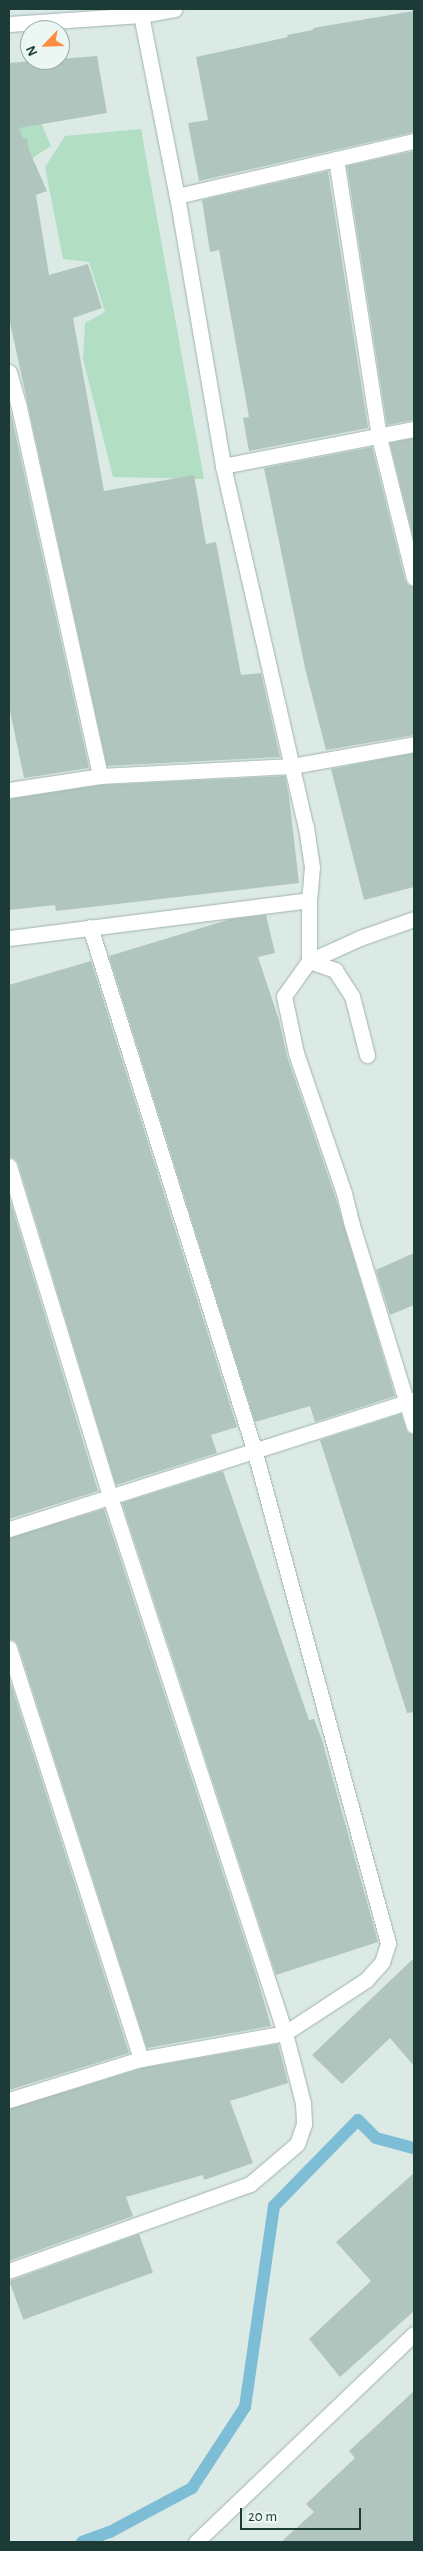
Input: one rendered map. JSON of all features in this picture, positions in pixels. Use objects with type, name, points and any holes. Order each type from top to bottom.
[{"type":"street","points":[[9,24],[174,9]]},
{"type":"street","points":[[142,12],[177,196],[223,466],[306,828],[312,867],[309,900],[309,961]]},
{"type":"street","points":[[177,196],[414,141]]},
{"type":"street","points":[[336,160],[378,437],[414,578]]},
{"type":"street","points":[[9,372],[19,407],[100,776]]},
{"type":"street","points":[[223,466],[414,429]]},
{"type":"street","points":[[9,790],[100,776],[292,766],[414,744]]},
{"type":"street","points":[[9,938],[309,900]]},
{"type":"street","points":[[414,919],[360,938],[309,961],[284,996],[296,1053],[344,1193],[352,1225],[411,1402],[414,1426]]},
{"type":"street","points":[[9,2100],[141,2059],[285,2032],[366,1980],[382,1962],[388,1943],[254,1450],[90,927]]},
{"type":"street","points":[[309,961],[335,970],[352,996],[367,1055]]},
{"type":"street","points":[[9,1166],[110,1497],[285,2032],[303,2103],[304,2124],[297,2144],[250,2184],[9,2271]]},
{"type":"street","points":[[9,1529],[254,1450],[411,1402]]},
{"type":"street","points":[[9,1648],[141,2059]]},
{"type":"street","points":[[196,2542],[414,2334]]},
{"type":"green space","points":[[31,100],[51,146],[31,159],[18,138],[9,139],[9,102]]},
{"type":"green space","points":[[141,129],[204,479],[113,477],[83,359],[85,323],[105,312],[89,262],[63,259],[45,167],[65,136]]},
{"type":"building","points":[[414,11],[414,132],[199,181],[188,123],[208,120],[196,57],[288,37],[287,35],[313,30],[313,28]]},
{"type":"building","points":[[97,56],[107,113],[19,128],[23,138],[27,138],[29,150],[47,191],[36,195],[49,275],[88,264],[102,308],[73,318],[104,491],[194,475],[206,544],[216,542],[241,675],[261,673],[280,757],[107,766],[9,318],[9,63],[20,62],[20,70],[70,70],[70,58]]},
{"type":"building","points":[[414,151],[414,420],[387,425],[347,166]]},
{"type":"building","points":[[328,171],[368,428],[249,451],[243,418],[249,417],[219,250],[210,252],[202,200]]},
{"type":"building","points":[[9,405],[89,768],[24,778],[9,706]]},
{"type":"building","points":[[414,438],[414,540],[390,443]]},
{"type":"building","points":[[372,447],[405,580],[408,585],[414,587],[414,735],[326,750],[305,668],[264,468]]},
{"type":"building","points":[[414,753],[414,887],[364,900],[331,769]]},
{"type":"building","points":[[285,776],[299,883],[56,911],[55,905],[9,910],[9,799],[101,785]]},
{"type":"building","points":[[266,915],[275,953],[258,957],[279,1020],[287,1056],[335,1196],[395,1396],[315,1422],[310,1406],[255,1422],[109,956],[231,919]]},
{"type":"building","points":[[91,961],[237,1427],[211,1435],[217,1453],[116,1485],[18,1163],[15,1159],[9,1157],[9,985]]},
{"type":"building","points":[[9,1197],[98,1491],[9,1519]]},
{"type":"building","points":[[414,1253],[414,1305],[390,1315],[376,1270]]},
{"type":"building","points":[[401,1414],[407,1432],[414,1435],[414,1712],[407,1713],[320,1440]]},
{"type":"building","points":[[223,1471],[309,1720],[314,1719],[322,1740],[378,1942],[276,1975],[122,1503]]},
{"type":"building","points":[[104,1509],[271,2026],[147,2048],[18,1645],[15,1641],[9,1639],[9,1538]]},
{"type":"building","points":[[9,1678],[129,2053],[9,2090]]},
{"type":"building","points":[[414,1958],[414,2066],[390,2038],[342,2084],[312,2055]]},
{"type":"building","points":[[278,2044],[288,2083],[230,2101],[253,2163],[204,2180],[203,2175],[126,2197],[133,2216],[9,2261],[9,2109],[143,2068]]},
{"type":"building","points":[[414,2173],[414,2311],[340,2377],[309,2339],[371,2281],[336,2242]]},
{"type":"building","points":[[139,2234],[153,2273],[23,2320],[9,2281]]},
{"type":"building","points":[[414,2391],[414,2542],[281,2542],[314,2512],[306,2504],[355,2458],[349,2451]]},
{"type":"waterway","points":[[82,2542],[110,2532],[192,2488],[245,2407],[274,2206],[358,2120],[376,2138],[414,2148]]}]
